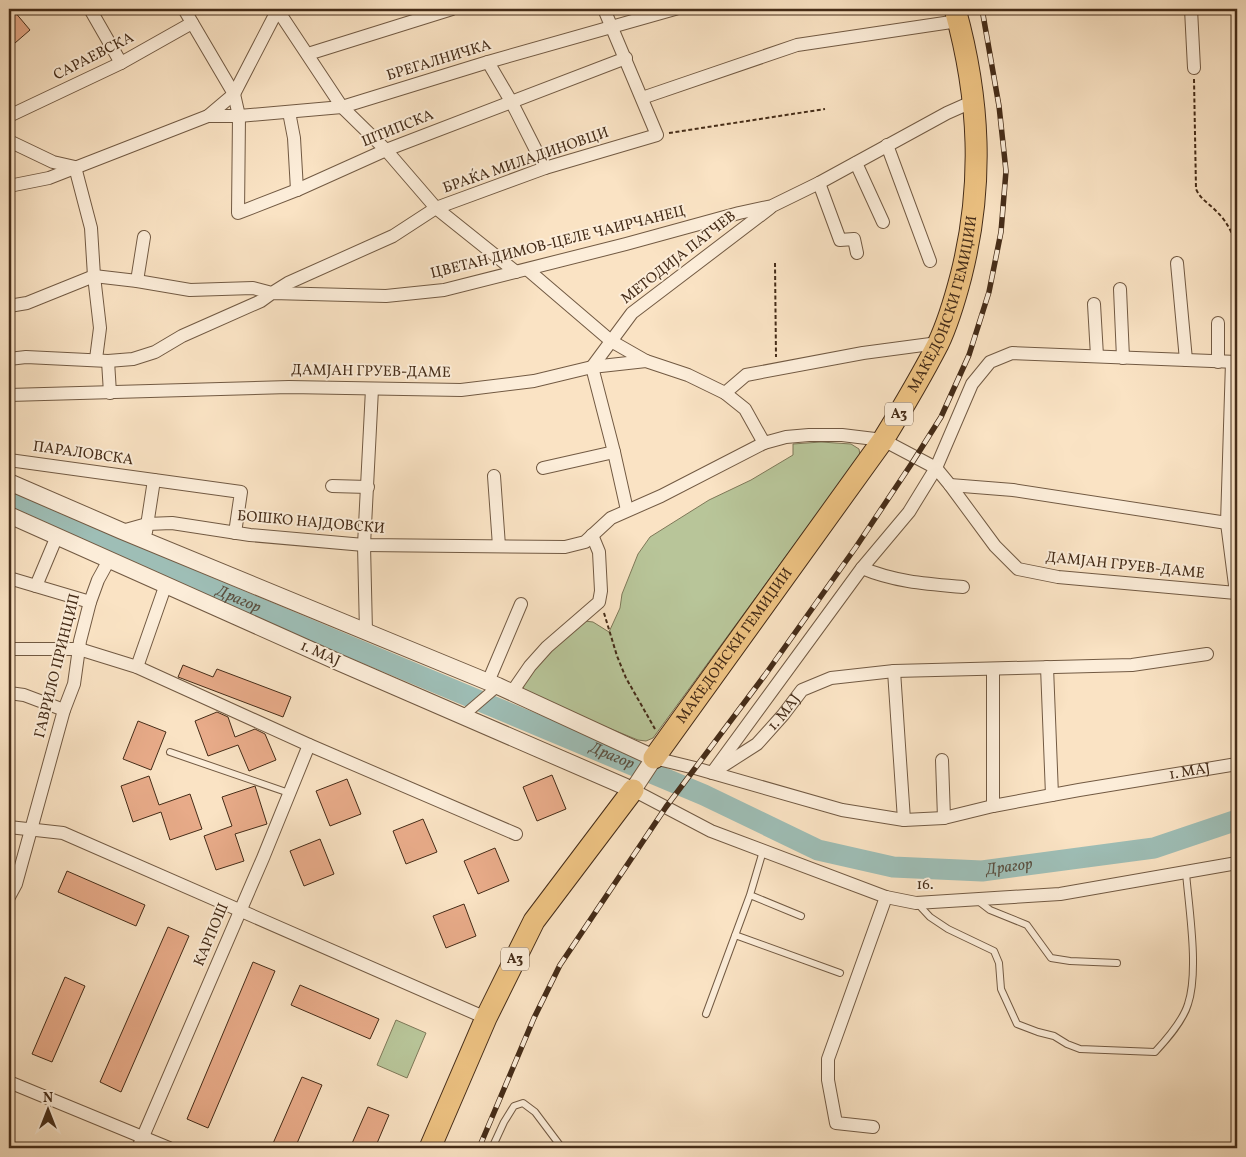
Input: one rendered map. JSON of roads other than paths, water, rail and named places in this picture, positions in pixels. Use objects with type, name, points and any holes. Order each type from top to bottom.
[{"type":"main road","name":"МАКЕДОНСКИ ГЕМИЏИИ","points":[[659,751],[883,440],[938,343],[954,300],[969,242],[976,185],[977,147],[974,101],[957,15]]},
{"type":"main road","name":"A3","points":[[430,1148],[486,1018],[534,921],[633,790]]},
{"type":"street","points":[[90,9],[121,63]]},
{"type":"street","points":[[184,9],[234,94],[239,116]]},
{"type":"street","points":[[278,9],[342,107],[386,150],[436,208],[522,271],[611,341],[646,362]]},
{"type":"street","name":"БРЕГАЛНИЧКА","points":[[9,186],[49,178],[208,116],[234,94],[278,9]]},
{"type":"street","points":[[308,54],[452,9]]},
{"type":"street","points":[[604,9],[642,98],[797,45],[957,15]]},
{"type":"street","name":"БРЕГАЛНИЧКА","points":[[208,116],[239,116],[342,107],[488,62],[674,9]]},
{"type":"street","points":[[1191,9],[1194,68]]},
{"type":"street","name":"САРАЕВСКА","points":[[9,116],[121,63],[192,23]]},
{"type":"street","name":"ШТИПСКА","points":[[239,116],[238,213],[297,190],[386,150],[626,58]]},
{"type":"street","points":[[488,62],[512,103],[545,168]]},
{"type":"street","name":"БРАЌА МИЛАДИНОВЦИ","points":[[272,293],[288,283],[393,236],[436,208],[545,168],[657,135],[642,98]]},
{"type":"street","name":"ЦВЕТАН ДИМОВ-ЦЕЛЕ ЧАИРЧАНЕЦ","points":[[272,293],[386,296],[444,290],[738,213],[772,206],[947,113],[974,101]]},
{"type":"street","points":[[288,112],[294,138],[297,190]]},
{"type":"street","points":[[9,141],[53,162],[75,167],[91,228],[102,360],[110,393]]},
{"type":"street","points":[[888,145],[930,261]]},
{"type":"street","points":[[49,178],[53,162]]},
{"type":"street","points":[[856,162],[883,222]]},
{"type":"street","points":[[818,183],[840,240],[854,239],[857,253]]},
{"type":"street","name":"МЕТОДИЈА ПАТЧЕВ","points":[[592,366],[632,313],[772,206]]},
{"type":"street","points":[[738,213],[747,226]]},
{"type":"street","points":[[137,281],[144,237]]},
{"type":"street","points":[[1177,263],[1186,360]]},
{"type":"street","points":[[9,306],[27,303],[94,276],[190,290],[253,288],[272,293]]},
{"type":"street","points":[[1120,289],[1123,358]]},
{"type":"street","points":[[9,359],[133,359],[155,352],[182,336],[261,301],[272,293]]},
{"type":"street","points":[[1094,304],[1097,356]]},
{"type":"street","points":[[1218,322],[1218,362]]},
{"type":"street","points":[[725,393],[746,375],[863,353],[938,343]]},
{"type":"street","name":"ДАМЈАН ГРУЕВ-ДАМЕ","points":[[9,395],[289,387],[461,390],[534,381],[592,366],[646,362],[688,375],[725,393],[745,409],[764,442],[798,435],[859,437],[883,440],[936,468],[995,546],[1018,569],[1058,577],[1236,594],[1227,523],[1235,362],[1012,353],[990,362],[972,384],[936,468],[909,512],[862,568],[712,773]]},
{"type":"street","points":[[592,366],[627,510]]},
{"type":"street","points":[[366,632],[364,545],[372,389]]},
{"type":"street","name":"БОШКО НАЈДОВСКИ","points":[[122,531],[147,524],[172,523],[235,533],[364,545],[565,547],[585,542],[611,518],[660,496],[764,442]]},
{"type":"street","points":[[542,468],[614,452]]},
{"type":"street","name":"ПАРАЛОВСКА","points":[[9,460],[241,492],[235,533]]},
{"type":"street","points":[[494,476],[498,546]]},
{"type":"street","points":[[145,541],[154,480]]},
{"type":"street","name":"1. МАЈ","points":[[9,482],[497,688],[712,773],[842,810],[904,820],[944,818],[993,806],[1052,795],[1237,764]]},
{"type":"street","points":[[950,485],[1013,490],[1227,523]]},
{"type":"street","points":[[332,486],[368,487]]},
{"type":"street","name":"1. МАЈ","points":[[9,515],[338,662],[466,713],[633,790]]},
{"type":"street","points":[[466,713],[497,688],[530,666],[547,647],[597,605],[601,599],[599,552],[592,535]]},
{"type":"street","points":[[36,586],[57,536]]},
{"type":"street","name":"ГАВРИЛО ПРИНЦИП","points":[[9,897],[16,884],[64,710],[74,684],[79,649],[90,602],[98,580],[109,560]]},
{"type":"street","points":[[862,568],[880,576],[914,583],[964,587]]},
{"type":"street","points":[[9,578],[90,602]]},
{"type":"street","points":[[137,667],[166,584]]},
{"type":"street","points":[[497,688],[521,604]]},
{"type":"street","points":[[9,649],[79,649],[137,667],[309,745],[516,834]]},
{"type":"street","name":"1. МАЈ","points":[[712,773],[757,744],[802,690],[831,678],[894,671],[1132,665],[1207,654]]},
{"type":"street","points":[[1047,667],[1052,795]]},
{"type":"street","points":[[993,669],[993,806]]},
{"type":"street","points":[[894,671],[904,820]]},
{"type":"street","points":[[9,694],[24,695],[64,710]]},
{"type":"street","name":"КАРПОШ","points":[[140,1142],[309,745]]},
{"type":"street","name":"A3","points":[[633,790],[659,751]]},
{"type":"street","points":[[942,760],[944,818]]},
{"type":"street","name":"16.","points":[[633,790],[711,831],[886,896],[916,902],[1060,894],[1237,863]]},
{"type":"street","points":[[9,827],[32,828],[64,833],[486,1018]]},
{"type":"street","points":[[873,1127],[836,1122],[828,1080],[828,1059],[886,896]]},
{"type":"street","points":[[9,1082],[140,1142],[169,1148]]},
{"type":"lane","points":[[170,752],[289,793]]},
{"type":"lane","points":[[706,1014],[750,895],[763,851]]},
{"type":"lane","points":[[916,902],[930,917],[948,929],[994,951],[999,963],[1001,989],[1017,1024],[1054,1036],[1080,1049],[1155,1052],[1170,1036],[1188,1006],[1192,962],[1186,873]]},
{"type":"lane","points":[[750,895],[801,916]]},
{"type":"lane","points":[[976,899],[990,910],[1027,926],[1051,958],[1070,961],[1117,962]]},
{"type":"lane","points":[[735,934],[840,973]]},
{"type":"lane","points":[[1237,946],[1237,1082]]},
{"type":"lane","points":[[492,1148],[514,1106],[523,1103],[535,1112],[562,1148]]},
{"type":"waterway","name":"Драгор","points":[[9,500],[177,574],[704,795],[818,850],[893,867],[982,871],[1154,848],[1237,820]]},
{"type":"railway","points":[[479,1148],[534,1018],[560,965],[666,807],[765,675],[856,547],[941,417],[969,355],[989,292],[1001,232],[1006,171],[999,106],[982,9]]}]
